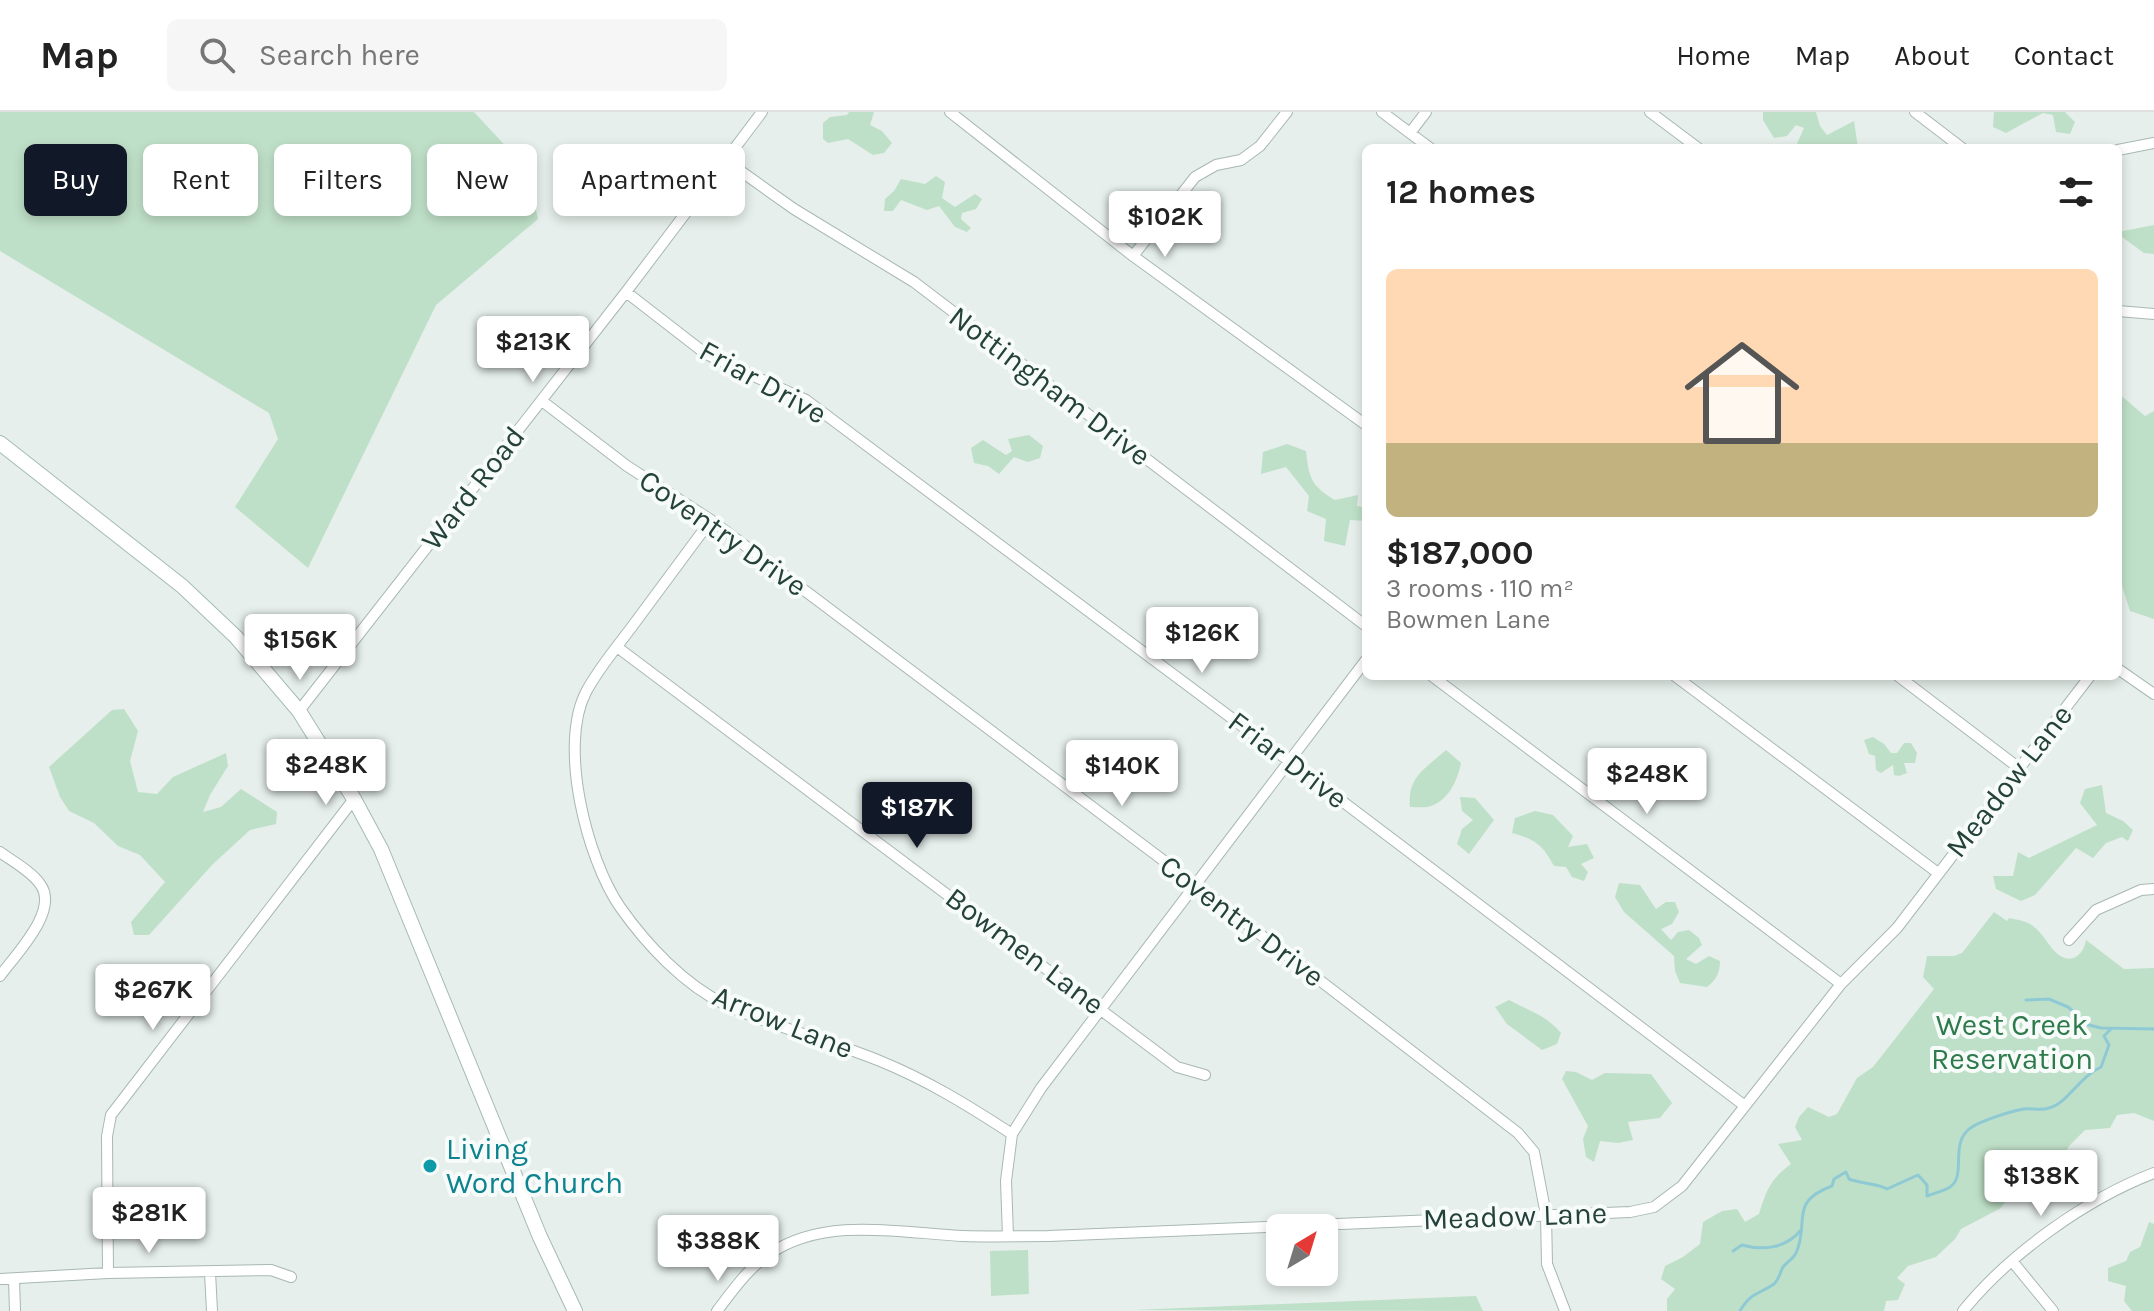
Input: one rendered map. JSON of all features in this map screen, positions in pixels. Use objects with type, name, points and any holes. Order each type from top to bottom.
[{"type":"main road","points":[[0,443],[182,586],[236,637],[299,711],[381,849],[540,1237],[575,1311]]},
{"type":"street","name":"Ward Road","points":[[737,144],[762,112]]},
{"type":"street","points":[[950,112],[1133,256],[1362,422]]},
{"type":"street","points":[[1133,256],[1195,177],[1216,165],[1241,160],[1260,146],[1287,112]]},
{"type":"street","points":[[1382,112],[1425,144]]},
{"type":"street","points":[[1410,133],[1426,112]]},
{"type":"street","points":[[1650,112],[1693,144]]},
{"type":"street","points":[[1915,112],[1957,144]]},
{"type":"street","points":[[2122,149],[2154,143]]},
{"type":"street","name":"Nottingham Drive","points":[[745,174],[794,209],[914,282],[1362,623]]},
{"type":"street","name":"Ward Road","points":[[299,711],[683,216]]},
{"type":"street","name":"Friar Drive","points":[[626,292],[706,354],[806,400],[1745,1106]]},
{"type":"street","points":[[2122,311],[2154,314]]},
{"type":"street","name":"Coventry Drive","points":[[542,401],[627,466],[711,520],[1196,885],[1518,1133],[1534,1152],[1546,1215],[1547,1264],[1565,1311]]},
{"type":"street","name":"Arrow Lane","points":[[711,520],[585,694],[574,744],[576,787],[601,870],[618,905],[648,943],[685,977],[723,1004],[794,1033],[876,1059],[925,1080],[1012,1134]]},
{"type":"street","name":"Bowmen Lane","points":[[617,647],[1177,1067],[1205,1075]]},
{"type":"street","points":[[1008,1236],[1006,1181],[1012,1134],[1041,1088],[1362,665]]},
{"type":"street","points":[[2122,672],[2154,694]]},
{"type":"street","points":[[1437,680],[1841,984]]},
{"type":"street","points":[[1680,680],[1938,873]]},
{"type":"street","points":[[1903,680],[2019,768]]},
{"type":"street","name":"Meadow Lane","points":[[717,1311],[745,1276],[771,1253],[824,1232],[864,1230],[1008,1236],[1630,1212],[1654,1207],[1682,1186],[1841,984],[1897,928],[2087,680]]},
{"type":"street","points":[[108,1273],[107,1136],[111,1115],[354,799]]},
{"type":"street","points":[[0,852],[39,882],[46,895],[46,912],[0,976]]},
{"type":"street","points":[[2069,940],[2096,910],[2141,890],[2154,889]]},
{"type":"street","points":[[1963,1311],[2012,1261],[2079,1211],[2154,1173]]},
{"type":"street","points":[[2012,1261],[2053,1311]]},
{"type":"street","points":[[0,1279],[108,1273],[271,1270],[291,1277]]},
{"type":"street","points":[[210,1272],[212,1311]]},
{"type":"street","points":[[14,1279],[15,1311]]},
{"type":"green space","points":[[0,112],[474,112],[504,144],[427,144],[427,216],[537,215],[538,219],[436,305],[308,568],[235,507],[278,439],[269,413],[0,251]]},
{"type":"green space","points":[[849,112],[874,112],[870,125],[882,131],[892,143],[884,153],[873,155],[848,139],[828,143],[823,139],[823,123],[830,117]]},
{"type":"green space","points":[[1763,112],[1816,112],[1820,126],[1827,135],[1854,121],[1857,144],[1797,144],[1804,128],[1796,125],[1787,136],[1774,138],[1763,120]]},
{"type":"green space","points":[[1994,112],[2065,112],[2075,122],[2070,134],[2056,132],[2053,115],[2043,113],[2006,133],[1993,127]]},
{"type":"green space","points":[[936,176],[945,182],[942,198],[955,207],[975,194],[982,199],[976,209],[962,213],[961,219],[971,228],[967,232],[955,227],[939,206],[927,210],[901,200],[893,211],[884,211],[885,199],[901,179],[925,184]]},
{"type":"green space","points":[[2154,225],[2154,254],[2144,253],[2122,237],[2122,231]]},
{"type":"green space","points":[[2122,396],[2145,416],[2154,411],[2154,619],[2130,611],[2122,586]]},
{"type":"green space","points":[[1029,435],[1043,446],[1040,458],[1028,462],[1014,457],[999,474],[988,466],[974,463],[971,448],[983,440],[1006,455],[1012,451],[1008,439]]},
{"type":"green space","points":[[1287,444],[1306,451],[1310,475],[1321,490],[1335,500],[1358,495],[1357,506],[1362,507],[1362,521],[1350,520],[1345,546],[1324,541],[1326,519],[1307,511],[1309,496],[1286,467],[1261,474],[1263,452]]},
{"type":"green space","points":[[124,709],[138,731],[130,761],[138,792],[157,794],[173,777],[226,753],[228,766],[203,812],[221,807],[241,789],[277,812],[276,824],[250,830],[212,865],[149,935],[134,935],[131,922],[165,882],[140,855],[118,846],[94,823],[69,811],[60,797],[49,767],[112,710]]},
{"type":"green space","points":[[1873,737],[1891,753],[1897,753],[1904,743],[1911,743],[1917,753],[1915,763],[1904,763],[1907,773],[1894,775],[1893,765],[1881,773],[1876,770],[1875,756],[1869,754],[1864,740]]},
{"type":"green space","points":[[1446,750],[1461,763],[1452,788],[1443,799],[1431,806],[1410,807],[1411,788],[1415,781]]},
{"type":"green space","points":[[2102,785],[2106,813],[2133,830],[2128,841],[2122,837],[2106,843],[2093,858],[2076,848],[2035,895],[2021,901],[1996,889],[1993,876],[2013,876],[2018,852],[2029,858],[2097,825],[2080,803],[2085,789]]},
{"type":"green space","points":[[1460,797],[1475,798],[1494,820],[1469,854],[1457,844],[1462,829],[1473,820],[1462,811]]},
{"type":"green space","points":[[1535,811],[1553,815],[1573,836],[1568,847],[1587,844],[1594,858],[1581,864],[1588,872],[1584,881],[1572,877],[1566,867],[1554,866],[1538,844],[1512,833],[1515,818]]},
{"type":"green space","points":[[1619,883],[1640,885],[1656,909],[1666,902],[1675,902],[1679,912],[1672,924],[1661,929],[1671,940],[1678,932],[1689,930],[1699,938],[1702,945],[1686,959],[1696,964],[1709,956],[1720,961],[1715,979],[1707,987],[1680,983],[1674,956],[1624,912],[1615,897]]},
{"type":"green space","name":"West Creek Reservation","points":[[1994,912],[2007,921],[2009,918],[2031,924],[2064,958],[2077,956],[2086,940],[2124,969],[2154,968],[2154,1121],[2134,1113],[2117,1115],[2110,1128],[2085,1130],[2063,1157],[2033,1172],[2015,1186],[2001,1208],[1961,1229],[1936,1257],[1908,1266],[1897,1278],[1905,1284],[1898,1300],[1886,1301],[1884,1311],[1667,1311],[1667,1299],[1675,1289],[1661,1279],[1665,1266],[1700,1244],[1703,1222],[1722,1211],[1737,1209],[1745,1222],[1759,1214],[1770,1186],[1791,1164],[1778,1144],[1802,1140],[1795,1127],[1799,1117],[1808,1107],[1829,1117],[1837,1114],[1857,1078],[1873,1067],[1934,989],[1923,977],[1927,956],[1962,953]]},
{"type":"green space","points":[[1509,1000],[1555,1027],[1561,1033],[1557,1044],[1542,1050],[1507,1024],[1495,1007]]},
{"type":"green space","points":[[1566,1071],[1592,1080],[1605,1073],[1651,1074],[1672,1103],[1660,1118],[1628,1122],[1633,1140],[1618,1143],[1600,1141],[1594,1162],[1586,1157],[1583,1139],[1588,1126],[1562,1079]]},
{"type":"green space","points":[[2149,1222],[2154,1224],[2154,1311],[2132,1311],[2124,1301],[2126,1286],[2108,1281],[2108,1268],[2126,1261],[2130,1252],[2140,1247]]},
{"type":"green space","points":[[1028,1250],[1029,1294],[991,1296],[990,1251]]},
{"type":"green space","points":[[1476,1296],[1483,1311],[1134,1310]]},
{"type":"waterway","points":[[2026,1000],[2049,999],[2068,1007],[2089,1025],[2101,1028],[2154,1029]]},
{"type":"waterway","points":[[1740,1311],[1751,1297],[1776,1282],[1783,1267],[1796,1253],[1805,1206],[1818,1192],[1832,1186],[1834,1179],[1846,1172],[1849,1179],[1887,1189],[1918,1175],[1927,1185],[1927,1196],[1948,1188],[1955,1182],[1960,1145],[1967,1131],[2003,1114],[2024,1109],[2046,1109],[2062,1101],[2101,1067],[2109,1045],[2104,1036],[2111,1029]]},
{"type":"waterway","points":[[1733,1251],[1742,1245],[1766,1248],[1781,1244],[1800,1231]]},
{"type":"place","name":"Living Word Church","points":[[430,1166]]}]
